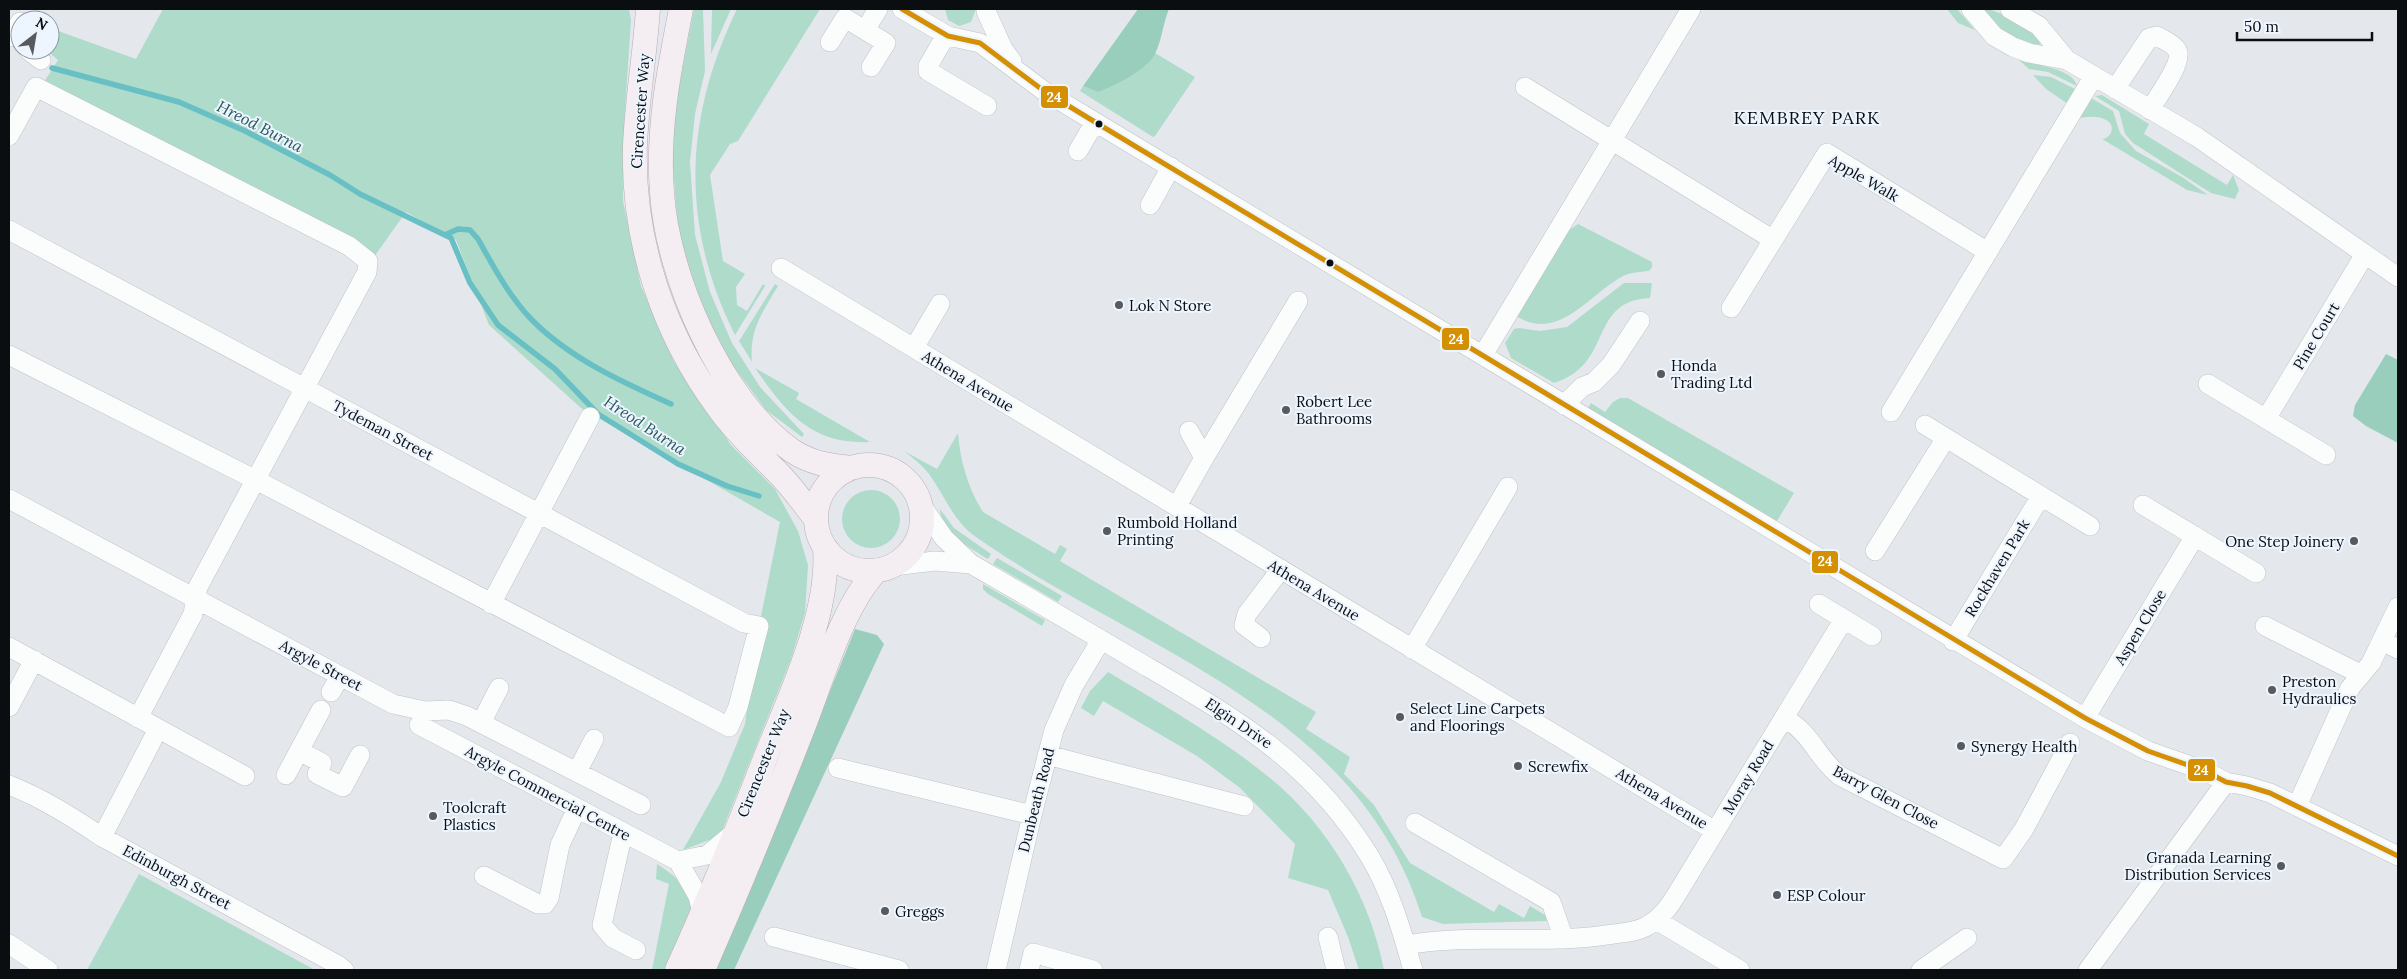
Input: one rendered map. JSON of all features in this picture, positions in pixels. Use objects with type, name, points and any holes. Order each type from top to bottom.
[{"type":"main road","name":"Cirencester Way","points":[[648,9],[635,160],[640,221],[649,267],[659,298],[685,356],[720,410],[740,435],[798,494],[815,518]]},
{"type":"main road","name":"Cirencester Way","points":[[681,9],[664,106],[660,161],[666,225],[685,295],[716,360],[736,390],[762,422],[781,441],[801,455],[820,464],[852,468]]},
{"type":"main road","points":[[871,465],[894,472],[908,483],[919,502],[922,521],[918,539],[906,556],[885,568],[864,571],[847,567],[837,561],[825,549],[818,536],[815,518],[818,501],[826,487],[840,473],[852,468],[871,465]]},
{"type":"main road","name":"Cirencester Way","points":[[677,970],[736,832],[809,642],[827,577],[825,549]]},
{"type":"main road","name":"Cirencester Way","points":[[704,970],[766,826],[840,634],[858,595],[885,568]]},
{"type":"street","points":[[865,30],[878,9]]},
{"type":"street","points":[[902,9],[949,34],[980,43],[1044,90],[1095,122],[1953,641],[2085,718],[2148,751],[2205,771],[2226,782],[2247,786],[2297,806],[2398,856]]},
{"type":"street","points":[[931,9],[932,18],[949,34]]},
{"type":"street","points":[[1483,355],[1692,9]]},
{"type":"street","points":[[1971,9],[1994,36],[2013,48],[2067,60]]},
{"type":"street","points":[[2010,9],[2039,26],[2067,60],[2198,137],[2398,277]]},
{"type":"street","points":[[986,10],[980,28],[949,34],[928,66],[928,71],[987,106]]},
{"type":"street","points":[[986,10],[1003,49],[1019,71]]},
{"type":"street","points":[[830,42],[845,18],[886,43],[871,68]]},
{"type":"street","points":[[2115,89],[2149,38],[2157,36],[2168,42],[2176,48],[2179,56],[2176,65],[2150,110]]},
{"type":"street","points":[[1891,412],[2094,76]]},
{"type":"street","points":[[9,136],[36,87],[349,246],[368,261],[367,272],[303,388],[198,587],[193,614],[138,718]]},
{"type":"street","points":[[1526,88],[1772,239]]},
{"type":"street","points":[[1078,151],[1095,122]]},
{"type":"street","name":"Apple Walk","points":[[1731,308],[1827,153],[1988,252]]},
{"type":"street","points":[[1150,205],[1171,167]]},
{"type":"street","name":"Tydeman Street","points":[[9,230],[744,623],[759,626],[738,707],[729,727],[491,604]]},
{"type":"street","name":"Pine Court","points":[[2266,419],[2365,254]]},
{"type":"street","name":"Athena Avenue","points":[[782,268],[1716,831]]},
{"type":"street","points":[[1177,506],[1298,301]]},
{"type":"street","name":"Athena Avenue","points":[[914,348],[940,304]]},
{"type":"street","points":[[1564,405],[1582,387],[1594,382],[1611,365],[1640,321]]},
{"type":"street","points":[[9,355],[256,480],[491,604],[590,417]]},
{"type":"street","points":[[2208,384],[2326,454]]},
{"type":"street","points":[[1925,425],[2090,526]]},
{"type":"street","points":[[1189,431],[1204,458]]},
{"type":"street","points":[[1875,552],[1946,438]]},
{"type":"street","points":[[1412,649],[1508,488]]},
{"type":"street","name":"Rockhaven Park","points":[[1953,641],[2041,496]]},
{"type":"street","name":"Argyle Street","points":[[9,499],[393,704],[425,711],[449,710],[481,722],[641,805]]},
{"type":"street","name":"Elgin Drive","points":[[919,502],[944,538],[971,564],[1256,734],[1284,755],[1306,776],[1344,819],[1371,858],[1402,927],[1414,970]]},
{"type":"street","points":[[2143,505],[2256,573]]},
{"type":"street","name":"Aspen Close","points":[[2085,718],[2195,536]]},
{"type":"street","name":"Elgin Drive","points":[[885,568],[935,560],[971,564]]},
{"type":"street","points":[[1261,638],[1244,625],[1247,614],[1281,569]]},
{"type":"street","points":[[1819,604],[1872,636]]},
{"type":"street","points":[[2297,806],[2350,688],[2360,674],[2390,645],[2398,607]]},
{"type":"street","name":"Moray Road","points":[[1406,945],[1453,940],[1582,938],[1631,931],[1644,927],[1656,920],[1669,906],[1716,831],[1844,619]]},
{"type":"street","points":[[2265,626],[2360,674]]},
{"type":"street","name":"Dunbeath Road","points":[[996,970],[1047,755],[1069,683],[1101,640]]},
{"type":"street","points":[[9,646],[245,776]]},
{"type":"street","points":[[9,707],[34,660]]},
{"type":"street","points":[[331,692],[340,676]]},
{"type":"street","points":[[481,722],[499,688]]},
{"type":"street","points":[[286,775],[321,710]]},
{"type":"street","name":"Barry Glen Close","points":[[1784,718],[1798,725],[1830,768],[1840,776],[2003,858],[2024,829],[2070,743]]},
{"type":"street","name":"Argyle Commercial Centre","points":[[419,725],[678,861]]},
{"type":"street","points":[[102,837],[158,729]]},
{"type":"street","points":[[577,772],[594,739]]},
{"type":"street","points":[[299,751],[322,763],[316,774],[343,788],[360,755]]},
{"type":"street","points":[[1047,755],[1244,806]]},
{"type":"street","points":[[838,768],[1032,815]]},
{"type":"street","points":[[2088,970],[2226,782]]},
{"type":"street","name":"Edinburgh Street","points":[[9,785],[28,792],[68,814],[102,837],[344,970]]},
{"type":"street","points":[[484,876],[538,904],[545,904],[549,898],[560,845],[577,808]]},
{"type":"street","points":[[1415,823],[1551,902],[1564,939]]},
{"type":"street","points":[[702,912],[698,896],[678,861],[707,855],[736,832]]},
{"type":"street","points":[[623,833],[602,925],[613,938],[636,950]]},
{"type":"street","points":[[1656,920],[1740,970]]},
{"type":"street","points":[[1328,936],[1336,970]]},
{"type":"street","points":[[774,937],[899,970]]},
{"type":"street","points":[[1922,970],[1967,938]]},
{"type":"street","points":[[9,944],[36,967]]},
{"type":"street","points":[[1028,970],[1033,953],[1093,970]]},
{"type":"green space","points":[[163,9],[629,9],[631,20],[624,125],[623,201],[641,286],[674,362],[731,445],[775,489],[798,531],[808,565],[805,613],[791,659],[720,836],[683,850],[721,782],[745,724],[759,626],[780,522],[581,408],[489,325],[456,240],[406,212],[374,257],[42,85],[58,60],[60,60],[60,32],[136,59]]},
{"type":"green space","points":[[694,9],[703,9],[705,71],[695,114],[690,162],[695,235],[710,292],[732,343],[760,387],[804,434],[802,437],[766,410],[731,363],[701,308],[678,231],[672,155],[675,107]]},
{"type":"green space","points":[[712,9],[731,9],[711,54]]},
{"type":"green space","points":[[737,9],[820,9],[738,141],[730,144],[710,175],[723,261],[745,274],[736,287],[737,305],[747,311],[763,284],[765,286],[735,335],[717,294],[705,253],[697,212],[696,172],[699,131],[707,90],[719,50]]},
{"type":"green space","points":[[945,9],[976,9],[971,22],[959,26],[948,20]]},
{"type":"green space","points":[[1138,9],[1169,9],[1157,49],[1151,60],[1130,77],[1098,92],[1083,86]]},
{"type":"green space","points":[[1947,9],[1957,9],[1975,30],[1958,23]]},
{"type":"green space","points":[[1983,9],[1997,12],[2015,21],[2032,33],[2041,44],[2033,45],[2016,40],[1994,22]]},
{"type":"green space","points":[[1155,53],[1195,77],[1155,136],[1153,137],[1080,91],[1083,86],[1098,92],[1147,64]]},
{"type":"green space","points":[[2019,60],[2061,71],[2074,80],[2077,86],[2048,72],[2029,69]]},
{"type":"green space","points":[[2033,75],[2051,77],[2075,89],[2068,104],[2046,89]]},
{"type":"green space","points":[[2102,95],[2149,124],[2144,134],[2227,185],[2233,175],[2239,190],[2235,199],[2211,193],[2133,143],[2125,134],[2119,111],[2095,96]]},
{"type":"green space","points":[[2091,98],[2113,111],[2120,133],[2136,151],[2182,177],[2208,195],[2187,190],[2102,139],[2112,131],[2109,122],[2103,118],[2096,117],[2078,118]]},
{"type":"green space","points":[[1578,224],[1652,262],[1652,267],[1649,271],[1623,276],[1586,304],[1560,320],[1546,324],[1532,323],[1516,316],[1568,231]]},
{"type":"green space","points":[[1624,283],[1652,283],[1650,298],[1630,302],[1617,310],[1608,321],[1595,349],[1586,362],[1573,374],[1554,383],[1511,358],[1505,343],[1514,329],[1540,331],[1567,327]]},
{"type":"green space","points":[[775,284],[778,286],[762,313],[755,331],[752,362],[739,341]]},
{"type":"green space","points":[[2386,354],[2398,360],[2398,443],[2366,426],[2353,416],[2355,405]]},
{"type":"green space","points":[[755,368],[799,393],[796,399],[870,442],[850,442],[832,438],[816,432],[802,423],[778,399]]},
{"type":"green space","points":[[1620,398],[1628,398],[1794,493],[1777,521],[1588,408],[1591,403],[1605,412],[1613,402]]},
{"type":"green space","points":[[958,433],[966,474],[973,494],[983,512],[1055,554],[1060,545],[1067,549],[1060,561],[1316,712],[1306,729],[1350,757],[1344,774],[1374,805],[1410,863],[1494,912],[1499,904],[1524,918],[1530,906],[1545,915],[1547,921],[1443,924],[1422,917],[1391,845],[1348,785],[1295,735],[1235,691],[1171,652],[1039,577],[976,537],[961,524],[929,474],[904,451],[937,469]]},
{"type":"green space","points":[[871,490],[882,492],[895,503],[900,519],[898,530],[887,543],[871,548],[860,546],[847,535],[842,519],[844,508],[855,495]]},
{"type":"green space","points":[[940,509],[954,528],[991,554],[988,559],[965,545],[951,532],[945,525]]},
{"type":"green space","points":[[997,558],[1062,596],[1058,602],[993,564]]},
{"type":"green space","points":[[983,584],[1045,620],[1042,626],[988,594],[983,589]]},
{"type":"green space","points":[[855,629],[877,635],[884,644],[734,970],[713,970],[795,778]]},
{"type":"green space","points":[[1108,672],[1191,722],[1231,749],[1270,778],[1291,797],[1328,840],[1344,864],[1368,916],[1384,970],[1359,970],[1348,937],[1328,890],[1288,878],[1295,844],[1240,788],[1197,756],[1103,701],[1094,716],[1081,708],[1090,691]]},
{"type":"green space","points":[[657,864],[681,883],[691,902],[691,910],[665,970],[652,970],[669,884],[656,879]]},
{"type":"green space","points":[[139,874],[315,970],[87,970]]},
{"type":"waterway","name":"Hreod Burna","points":[[52,68],[179,102],[245,131],[330,175],[360,194],[451,238],[470,283],[498,325],[555,369],[598,414],[678,464],[727,486],[759,496]]},
{"type":"waterway","name":"Hreod Burna","points":[[445,235],[458,229],[470,230],[478,239],[516,301],[546,333],[562,346],[597,368],[671,404]]},
{"type":"transit line","name":"24","points":[[902,9],[948,36],[980,43],[1044,91],[2085,718],[2148,751],[2205,771],[2226,782],[2270,793],[2398,856]]},
{"type":"place","name":"Lok N Store","points":[[1119,305]]},
{"type":"place","name":"Honda Trading Ltd","points":[[1661,374]]},
{"type":"place","name":"Robert Lee Bathrooms","points":[[1286,410]]},
{"type":"place","name":"Rumbold Holland Printing","points":[[1107,531]]},
{"type":"place","name":"One Step Joinery","points":[[2354,541]]},
{"type":"place","name":"Preston Hydraulics","points":[[2272,690]]},
{"type":"place","name":"Select Line Carpets and Floorings","points":[[1400,717]]},
{"type":"place","name":"Synergy Health","points":[[1961,746]]},
{"type":"place","name":"Screwfix","points":[[1518,766]]},
{"type":"place","name":"Toolcraft Plastics","points":[[433,816]]},
{"type":"place","name":"Granada Learning Distribution Services","points":[[2281,866]]},
{"type":"place","name":"ESP Colour","points":[[1777,895]]},
{"type":"place","name":"Greggs","points":[[885,911]]},
{"type":"district","name":"KEMBREY PARK","points":[[1807,117]]}]
